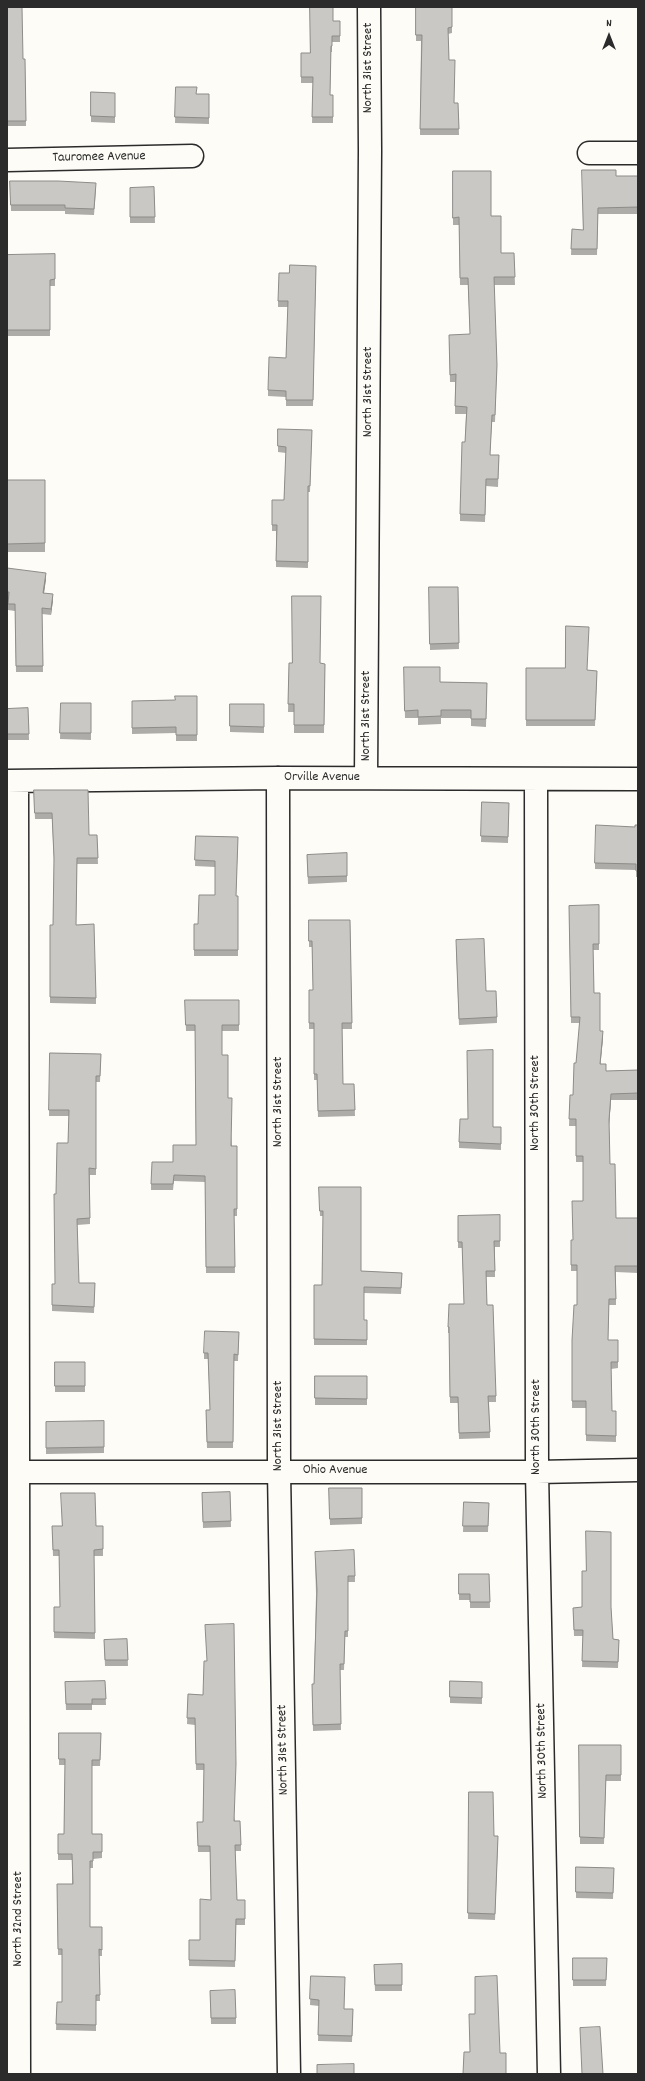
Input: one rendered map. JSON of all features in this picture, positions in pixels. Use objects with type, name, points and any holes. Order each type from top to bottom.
[{"type":"street","name":"North 31st Street","points":[[366,778],[369,7]]},
{"type":"street","points":[[589,153],[638,153]]},
{"type":"street","name":"Tauromee Avenue","points":[[7,160],[192,156]]},
{"type":"street","name":"North 31st Street","points":[[278,778],[279,1471],[289,2074]]},
{"type":"street","name":"Orville Avenue","points":[[12,781],[278,778],[536,780],[638,779]]},
{"type":"street","name":"North 30th Street","points":[[536,780],[537,1472],[549,2074]]},
{"type":"street","name":"North 32nd Street","points":[[12,781],[12,1472],[20,2074]]},
{"type":"street","name":"Ohio Avenue","points":[[12,1472],[537,1472],[638,1470]]},
{"type":"building","points":[[7,7],[22,7],[26,121],[7,121]]},
{"type":"building","points":[[310,7],[333,7],[333,21],[340,21],[340,36],[332,36],[331,46],[330,95],[333,95],[333,117],[312,117],[313,77],[301,77],[301,53],[310,53]]},
{"type":"building","points":[[416,7],[452,7],[452,27],[448,28],[449,60],[455,60],[454,103],[458,103],[459,129],[420,129],[422,35],[416,35]]},
{"type":"building","points":[[176,87],[197,87],[196,94],[209,94],[209,118],[175,117]]},
{"type":"building","points":[[91,92],[115,93],[115,117],[91,116]]},
{"type":"building","points":[[582,170],[616,170],[616,176],[638,176],[638,207],[598,208],[597,249],[571,249],[572,229],[583,230]]},
{"type":"building","points":[[453,171],[491,171],[491,216],[501,216],[501,253],[514,253],[515,277],[494,277],[497,365],[495,415],[492,415],[490,455],[499,455],[498,479],[486,479],[485,515],[460,514],[462,442],[465,442],[467,407],[455,406],[456,374],[450,375],[449,335],[470,334],[468,278],[460,278],[459,217],[453,218]]},
{"type":"building","points":[[10,181],[96,183],[94,209],[65,208],[65,205],[11,205]]},
{"type":"building","points":[[154,187],[155,217],[130,217],[130,188]]},
{"type":"building","points":[[55,254],[55,279],[50,280],[50,330],[7,330],[7,255]]},
{"type":"building","points":[[290,265],[316,266],[313,400],[286,400],[286,391],[268,390],[269,357],[286,358],[288,301],[278,301],[279,273],[289,273]]},
{"type":"building","points":[[278,429],[312,430],[310,486],[308,486],[308,562],[276,561],[277,525],[272,525],[272,500],[284,500],[286,447],[278,446]]},
{"type":"building","points":[[7,480],[45,480],[45,543],[7,544]]},
{"type":"building","points":[[7,568],[46,573],[43,593],[53,594],[51,609],[42,608],[43,666],[16,666],[15,604],[8,604],[9,592],[7,592]]},
{"type":"building","points":[[429,587],[458,587],[459,643],[430,644]]},
{"type":"building","points":[[292,596],[321,596],[320,663],[325,664],[324,725],[294,725],[294,704],[288,704],[289,663],[292,663]]},
{"type":"building","points":[[566,626],[589,627],[587,670],[597,671],[595,720],[526,720],[526,668],[565,668]]},
{"type":"building","points":[[404,667],[440,667],[440,682],[487,683],[486,719],[471,719],[471,710],[441,710],[441,716],[418,717],[418,710],[405,711]]},
{"type":"building","points":[[175,696],[197,696],[197,735],[176,735],[176,727],[132,728],[132,701],[175,700]]},
{"type":"building","points":[[61,703],[91,703],[91,733],[60,733]]},
{"type":"building","points":[[230,704],[264,704],[264,727],[230,726]]},
{"type":"building","points":[[28,708],[29,734],[7,734],[7,709]]},
{"type":"building","points":[[34,790],[88,790],[89,835],[97,835],[98,858],[77,858],[76,925],[94,924],[96,998],[50,997],[50,925],[53,925],[54,858],[52,813],[35,813]]},
{"type":"building","points":[[482,802],[509,803],[508,837],[481,836]]},
{"type":"building","points":[[596,825],[635,827],[635,825],[638,825],[638,871],[636,871],[636,864],[595,863]]},
{"type":"building","points":[[196,836],[238,837],[236,896],[238,896],[238,950],[194,950],[194,924],[198,924],[199,895],[215,895],[215,861],[195,860]]},
{"type":"building","points":[[347,853],[347,876],[308,877],[307,855]]},
{"type":"building","points":[[599,905],[599,944],[593,944],[594,993],[600,993],[600,1031],[603,1031],[600,1064],[606,1064],[606,1071],[638,1070],[638,1093],[611,1094],[609,1120],[610,1164],[615,1164],[616,1218],[638,1218],[638,1266],[615,1266],[616,1299],[609,1299],[608,1340],[618,1340],[618,1362],[611,1362],[612,1411],[616,1411],[616,1436],[586,1435],[586,1401],[572,1401],[572,1340],[574,1305],[577,1305],[577,1265],[571,1265],[571,1240],[573,1240],[572,1201],[583,1201],[583,1156],[576,1156],[576,1119],[569,1119],[570,1095],[573,1095],[574,1063],[576,1063],[580,1017],[571,1017],[569,906]]},
{"type":"building","points":[[309,920],[350,920],[352,1023],[342,1023],[343,1084],[354,1084],[355,1110],[318,1111],[317,1074],[314,1074],[314,1023],[309,1023],[309,990],[313,990],[312,941],[309,941]]},
{"type":"building","points":[[484,939],[486,991],[496,991],[497,1017],[459,1019],[456,940]]},
{"type":"building","points":[[185,1000],[239,1000],[239,1025],[222,1025],[222,1055],[228,1055],[228,1098],[232,1098],[231,1146],[237,1146],[237,1209],[234,1209],[235,1267],[206,1267],[205,1176],[174,1175],[173,1184],[151,1184],[152,1162],[173,1162],[173,1145],[196,1145],[195,1025],[186,1025]]},
{"type":"building","points":[[493,1050],[493,1127],[501,1127],[501,1144],[459,1142],[460,1119],[468,1119],[467,1051]]},
{"type":"building","points":[[50,1053],[101,1054],[100,1076],[96,1076],[96,1169],[89,1168],[90,1218],[77,1219],[79,1283],[95,1283],[94,1307],[52,1305],[52,1284],[55,1284],[54,1194],[56,1194],[57,1143],[68,1143],[69,1110],[49,1110]]},
{"type":"building","points":[[319,1187],[361,1187],[361,1271],[402,1273],[401,1288],[364,1287],[364,1320],[367,1320],[367,1340],[314,1339],[314,1285],[322,1285],[323,1211],[320,1211]]},
{"type":"building","points":[[500,1215],[500,1241],[494,1241],[495,1271],[486,1271],[487,1305],[493,1305],[496,1396],[488,1396],[490,1432],[459,1433],[458,1397],[450,1397],[448,1327],[449,1304],[464,1304],[462,1242],[458,1242],[458,1216]]},
{"type":"building","points":[[205,1331],[239,1332],[238,1355],[234,1354],[233,1442],[207,1442],[206,1410],[210,1410],[208,1353],[204,1353]]},
{"type":"building","points":[[55,1362],[85,1362],[85,1386],[55,1386]]},
{"type":"building","points":[[315,1376],[367,1376],[367,1399],[315,1398]]},
{"type":"building","points":[[104,1421],[104,1447],[46,1448],[46,1422]]},
{"type":"building","points":[[329,1488],[362,1488],[362,1518],[330,1519]]},
{"type":"building","points":[[230,1492],[231,1521],[203,1522],[202,1493]]},
{"type":"building","points":[[61,1493],[95,1493],[96,1526],[103,1526],[103,1549],[94,1550],[95,1633],[54,1632],[54,1607],[60,1607],[59,1550],[53,1550],[52,1526],[62,1526]]},
{"type":"building","points":[[464,1502],[489,1503],[488,1526],[463,1526]]},
{"type":"building","points":[[586,1531],[611,1532],[611,1607],[613,1639],[619,1640],[618,1662],[582,1661],[583,1630],[574,1630],[573,1608],[582,1607],[582,1571],[586,1571]]},
{"type":"building","points":[[354,1550],[355,1576],[348,1576],[348,1631],[345,1631],[344,1664],[340,1664],[341,1724],[313,1725],[312,1684],[314,1684],[317,1590],[315,1552]]},
{"type":"building","points":[[459,1574],[489,1574],[490,1602],[470,1602],[470,1594],[459,1594]]},
{"type":"building","points":[[234,1624],[236,1764],[234,1821],[240,1821],[241,1845],[235,1845],[237,1900],[245,1900],[245,1919],[236,1919],[235,1961],[189,1960],[189,1940],[200,1940],[200,1899],[211,1900],[210,1846],[198,1846],[197,1822],[203,1822],[204,1764],[196,1764],[195,1718],[187,1718],[188,1694],[203,1695],[204,1661],[207,1661],[205,1625]]},
{"type":"building","points":[[127,1639],[128,1660],[105,1660],[104,1640]]},
{"type":"building","points":[[105,1681],[106,1699],[92,1699],[92,1704],[66,1704],[65,1682]]},
{"type":"building","points":[[450,1681],[482,1682],[482,1698],[450,1697]]},
{"type":"building","points":[[59,1733],[101,1733],[100,1760],[92,1760],[92,1834],[102,1834],[102,1852],[93,1852],[93,1861],[90,1861],[90,1927],[102,1927],[102,1950],[99,1949],[100,1995],[96,1995],[96,2025],[56,2024],[57,2002],[62,2002],[62,1949],[58,1949],[57,1884],[73,1884],[72,1854],[58,1854],[58,1834],[64,1834],[65,1759],[59,1759]]},
{"type":"building","points":[[579,1745],[621,1745],[621,1775],[606,1775],[604,1838],[580,1837]]},
{"type":"building","points":[[469,1792],[493,1792],[494,1836],[498,1836],[495,1914],[468,1913]]},
{"type":"building","points":[[576,1867],[614,1868],[613,1893],[576,1892]]},
{"type":"building","points":[[573,1958],[607,1958],[606,1980],[573,1980]]},
{"type":"building","points":[[402,1964],[402,1985],[375,1985],[374,1965]]},
{"type":"building","points":[[311,1976],[345,1977],[344,2009],[353,2009],[352,2036],[318,2035],[319,2000],[310,1999]]},
{"type":"building","points":[[497,1976],[500,2053],[506,2053],[506,2074],[463,2074],[464,2052],[470,2052],[469,2014],[475,2014],[475,1977]]},
{"type":"building","points":[[235,1990],[236,2018],[211,2018],[210,1991]]},
{"type":"building","points":[[600,2027],[603,2074],[582,2074],[580,2028]]},
{"type":"building","points":[[354,2064],[354,2074],[317,2074],[317,2065]]}]
